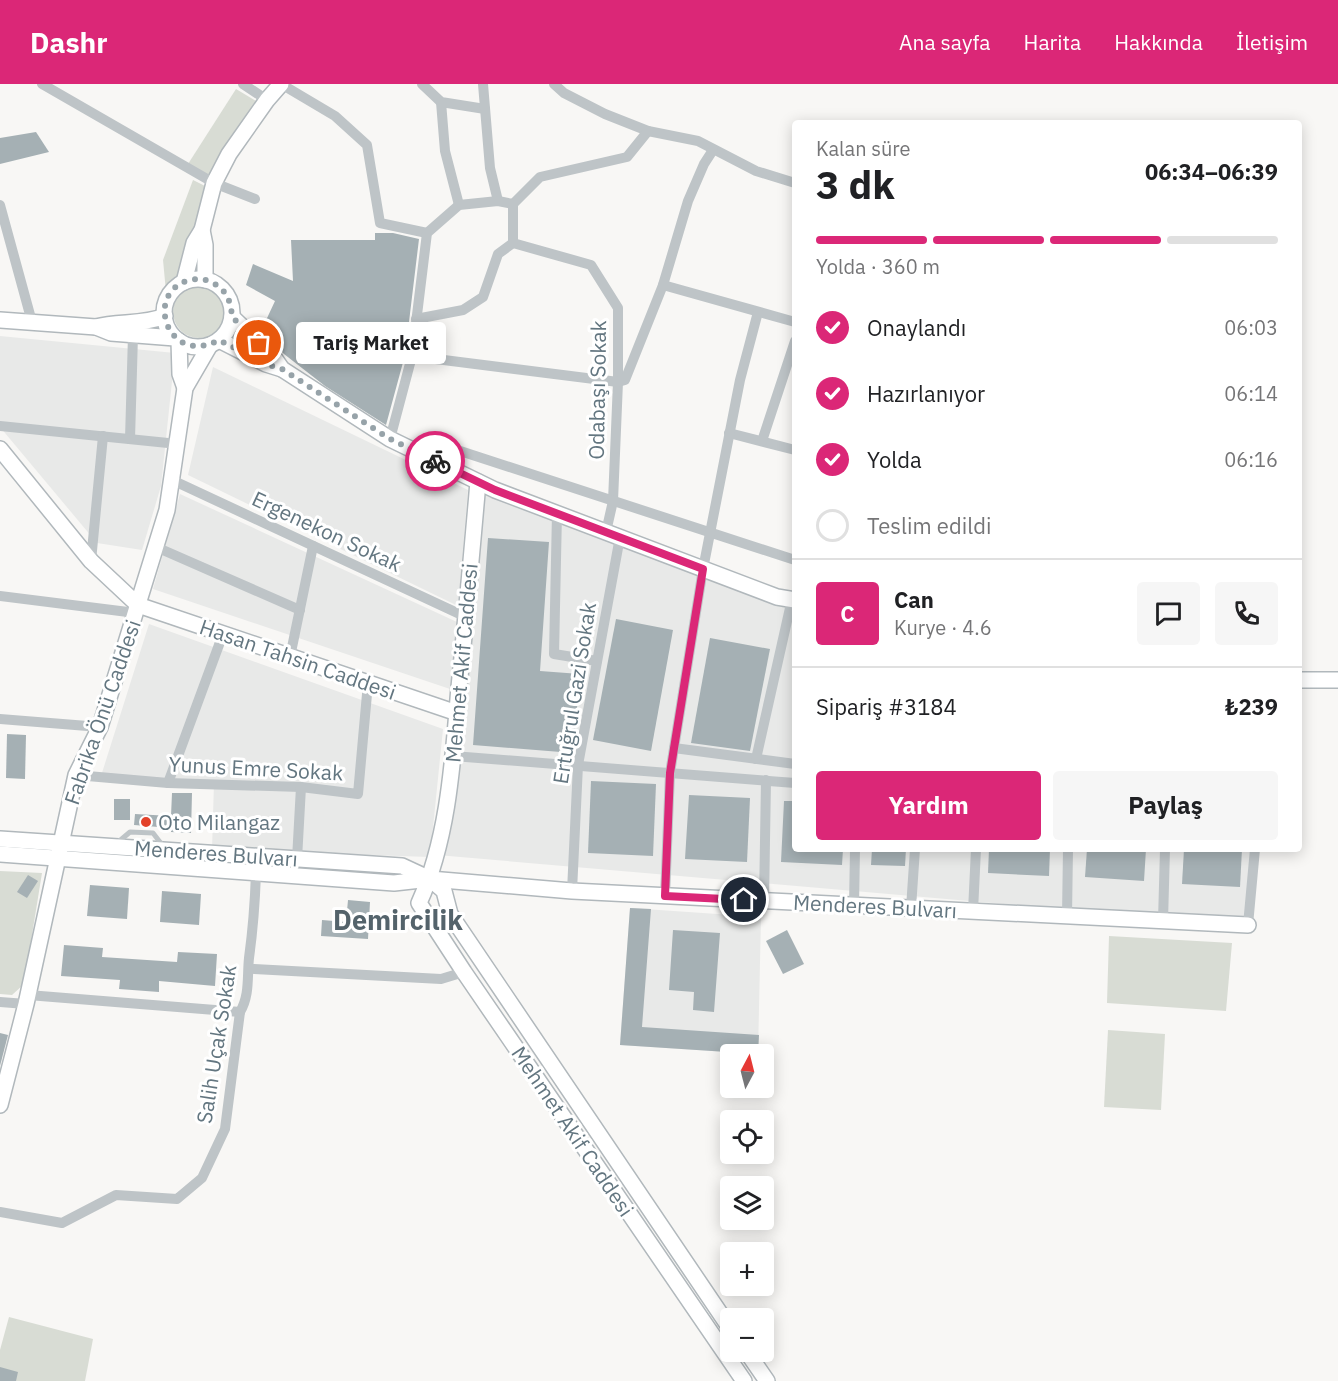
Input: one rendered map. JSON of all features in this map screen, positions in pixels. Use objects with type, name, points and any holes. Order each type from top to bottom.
[{"type":"street","points":[[42,84],[214,183],[255,198]]},
{"type":"street","points":[[243,84],[267,99]]},
{"type":"street","points":[[184,282],[214,183],[229,154],[267,99],[281,84],[335,116],[367,145],[380,223],[427,233]]},
{"type":"street","points":[[422,84],[441,102],[485,110]]},
{"type":"street","points":[[483,84],[490,168],[498,201]]},
{"type":"street","points":[[554,84],[579,102],[605,114],[648,131],[698,141],[756,171],[792,182]]},
{"type":"street","points":[[441,102],[445,151],[459,205]]},
{"type":"street","points":[[416,320],[462,310],[483,297],[498,254],[513,243],[513,204],[540,177],[627,157],[648,131]]},
{"type":"street","points":[[412,356],[618,382],[628,378],[663,285],[688,201],[704,164],[713,150]]},
{"type":"street","points":[[390,439],[412,356],[427,233],[459,205],[498,201],[513,204]]},
{"type":"street","points":[[0,205],[32,322]]},
{"type":"street","points":[[201,230],[205,245],[205,280]]},
{"type":"street","name":"Odabaşı Sokak","points":[[513,243],[591,265],[618,308],[613,535]]},
{"type":"street","points":[[0,320],[96,327],[111,333],[177,340],[190,346],[200,347],[215,342],[230,325],[232,306],[220,287],[205,280],[194,279],[184,282],[172,292],[166,301],[165,316],[166,323],[177,340]]},
{"type":"street","points":[[663,285],[792,321]]},
{"type":"street","points":[[665,896],[670,773],[710,532],[740,380],[758,312]]},
{"type":"street","points":[[96,327],[113,322],[149,321],[165,316]]},
{"type":"street","points":[[232,317],[273,356],[282,369]]},
{"type":"street","points":[[130,439],[133,335]]},
{"type":"street","name":"Fabrika Önü Caddesi","points":[[177,340],[180,374],[185,388]]},
{"type":"street","points":[[215,342],[282,369],[390,439],[495,490],[777,597],[792,600]]},
{"type":"street","name":"Fabrika Önü Caddesi","points":[[0,1105],[27,1000],[76,775],[100,727],[167,510],[185,388],[215,342]]},
{"type":"street","points":[[762,441],[792,350]]},
{"type":"street","points":[[0,426],[178,444]]},
{"type":"street","points":[[729,433],[792,449]]},
{"type":"street","points":[[91,561],[103,436]]},
{"type":"street","points":[[426,456],[437,449],[451,448],[792,559]]},
{"type":"street","points":[[0,449],[91,561],[137,609]]},
{"type":"street","name":"Ergenekon Sokak","points":[[172,480],[466,617]]},
{"type":"street","name":"Mehmet Akif Caddesi","points":[[478,482],[453,756],[437,855],[430,879],[419,903],[744,1381]]},
{"type":"street","points":[[557,513],[554,654],[597,662]]},
{"type":"street","name":"Ertuğrul Gazi Sokak","points":[[572,891],[578,765],[597,662],[613,535]]},
{"type":"street","points":[[290,657],[313,546]]},
{"type":"street","points":[[156,548],[300,610]]},
{"type":"street","name":"Hasan Tahsin Caddesi","points":[[0,596],[137,609],[222,634],[457,713]]},
{"type":"street","points":[[756,759],[792,608]]},
{"type":"street","points":[[168,783],[222,634]]},
{"type":"street","points":[[1302,680],[1338,680]]},
{"type":"street","name":"Yunus Emre Sokak","points":[[76,775],[168,783],[300,787],[358,794],[368,683]]},
{"type":"street","points":[[0,718],[100,727]]},
{"type":"street","points":[[674,748],[792,764]]},
{"type":"street","points":[[453,756],[792,783]]},
{"type":"street","points":[[764,901],[766,780]]},
{"type":"street","points":[[297,859],[300,787]]},
{"type":"street","name":"Menderes Bulvarı","points":[[0,839],[59,850],[256,873],[394,884],[430,879],[572,891],[1248,925]]},
{"type":"street","name":"Menderes Bulvarı","points":[[0,854],[115,846],[402,866],[430,879]]},
{"type":"street","points":[[854,905],[855,852]]},
{"type":"street","points":[[911,908],[915,852]]},
{"type":"street","points":[[973,911],[976,852]]},
{"type":"street","points":[[1067,916],[1068,852]]},
{"type":"street","points":[[1163,921],[1165,852]]},
{"type":"street","points":[[1248,925],[1255,852]]},
{"type":"street","name":"Salih Uçak Sokak","points":[[0,1212],[62,1223],[116,1195],[177,1199],[202,1178],[225,1129],[240,1012],[246,1001],[255,920],[256,873]]},
{"type":"street","name":"Mehmet Akif Caddesi","points":[[430,879],[444,891],[450,914],[720,1313]]},
{"type":"street","points":[[254,969],[441,979],[464,972]]},
{"type":"street","points":[[0,1002],[27,1000],[240,1012]]},
{"type":"street","points":[[754,1362],[767,1381]]},
{"type":"shaded area","points":[[236,89],[256,101],[209,177],[188,164]]},
{"type":"shaded area","points":[[193,180],[207,187],[186,266],[166,292],[163,260]]},
{"type":"shaded area","points":[[194,286],[204,286],[213,290],[221,298],[225,312],[221,326],[213,334],[204,338],[194,338],[185,334],[177,326],[173,317],[173,307],[177,298],[185,290]]},
{"type":"shaded area","points":[[0,336],[175,353],[161,486],[142,550],[97,543],[0,427]]},
{"type":"shaded area","points":[[213,367],[468,490],[458,606],[188,475]]},
{"type":"shaded area","points":[[478,482],[792,599],[792,852],[1252,852],[1248,925],[437,855]]},
{"type":"shaded area","points":[[180,494],[457,622],[450,689],[153,589]]},
{"type":"shaded area","points":[[149,624],[443,729],[430,857],[212,850],[214,782],[101,776]]},
{"type":"shaded area","points":[[0,871],[42,873],[24,984],[12,995],[0,994]]},
{"type":"shaded area","points":[[630,908],[761,917],[758,1044],[720,1044],[720,1052],[620,1045]]},
{"type":"shaded area","points":[[1109,936],[1232,943],[1226,1011],[1107,1003]]},
{"type":"shaded area","points":[[1108,1030],[1165,1034],[1161,1110],[1104,1107]]},
{"type":"shaded area","points":[[9,1317],[93,1339],[85,1381],[0,1381],[0,1350]]},
{"type":"building","points":[[36,132],[49,152],[0,164],[0,138]]},
{"type":"building","points":[[375,233],[393,233],[419,239],[405,355],[386,425],[325,386],[284,354],[261,331],[275,301],[246,285],[253,264],[293,281],[291,240],[375,240]]},
{"type":"building","points":[[488,538],[549,542],[540,671],[580,674],[573,753],[473,745]]},
{"type":"building","points":[[616,619],[673,630],[651,751],[593,740]]},
{"type":"building","points":[[710,638],[770,649],[750,751],[691,743]]},
{"type":"building","points":[[7,734],[26,735],[25,779],[6,778]]},
{"type":"building","points":[[591,781],[656,784],[653,856],[588,853]]},
{"type":"building","points":[[172,793],[192,793],[191,833],[171,832],[171,828],[134,825],[135,814],[171,816]]},
{"type":"building","points":[[689,795],[750,798],[747,862],[685,859]]},
{"type":"building","points":[[114,799],[130,799],[130,820],[114,820]]},
{"type":"building","points":[[784,801],[792,801],[792,852],[843,852],[842,865],[781,862]]},
{"type":"building","points":[[872,852],[906,852],[905,866],[871,865]]},
{"type":"building","points":[[989,852],[1050,852],[1049,876],[988,873]]},
{"type":"building","points":[[1087,852],[1146,852],[1144,881],[1085,877]]},
{"type":"building","points":[[1184,852],[1242,852],[1240,887],[1182,884]]},
{"type":"building","points":[[28,875],[38,881],[27,898],[17,892]]},
{"type":"building","points":[[90,885],[129,888],[127,919],[87,916]]},
{"type":"building","points":[[162,891],[201,894],[199,925],[160,922]]},
{"type":"building","points":[[348,900],[370,902],[368,939],[321,936],[322,920],[346,922]]},
{"type":"building","points":[[630,908],[651,909],[642,1027],[759,1035],[759,1044],[720,1044],[720,1052],[620,1045]]},
{"type":"building","points":[[673,930],[720,933],[714,1012],[693,1010],[694,992],[669,990]]},
{"type":"building","points":[[787,930],[804,964],[783,974],[766,941]]},
{"type":"building","points":[[64,945],[103,948],[102,957],[177,962],[178,952],[217,954],[215,986],[159,981],[159,992],[119,989],[120,980],[61,976]]},
{"type":"building","points":[[0,1033],[8,1035],[0,1066]]},
{"type":"building","points":[[0,1367],[18,1372],[16,1381],[0,1381]]},
{"type":"way so far","points":[[259,343],[232,317],[232,306],[227,295],[211,281],[194,279],[184,282],[172,292],[166,301],[164,312],[166,323],[179,341],[200,347],[219,340],[266,364],[282,369],[390,439],[435,461]]},
{"type":"place","name":"Tariş Market","points":[[259,343]]},
{"type":"place","name":"Oto Milangaz","points":[[146,822]]},
{"type":"district","name":"Demircilik","points":[[398,919]]},
{"type":"route","points":[[435,461],[495,490],[703,569],[670,773],[665,896],[744,900]]}]
